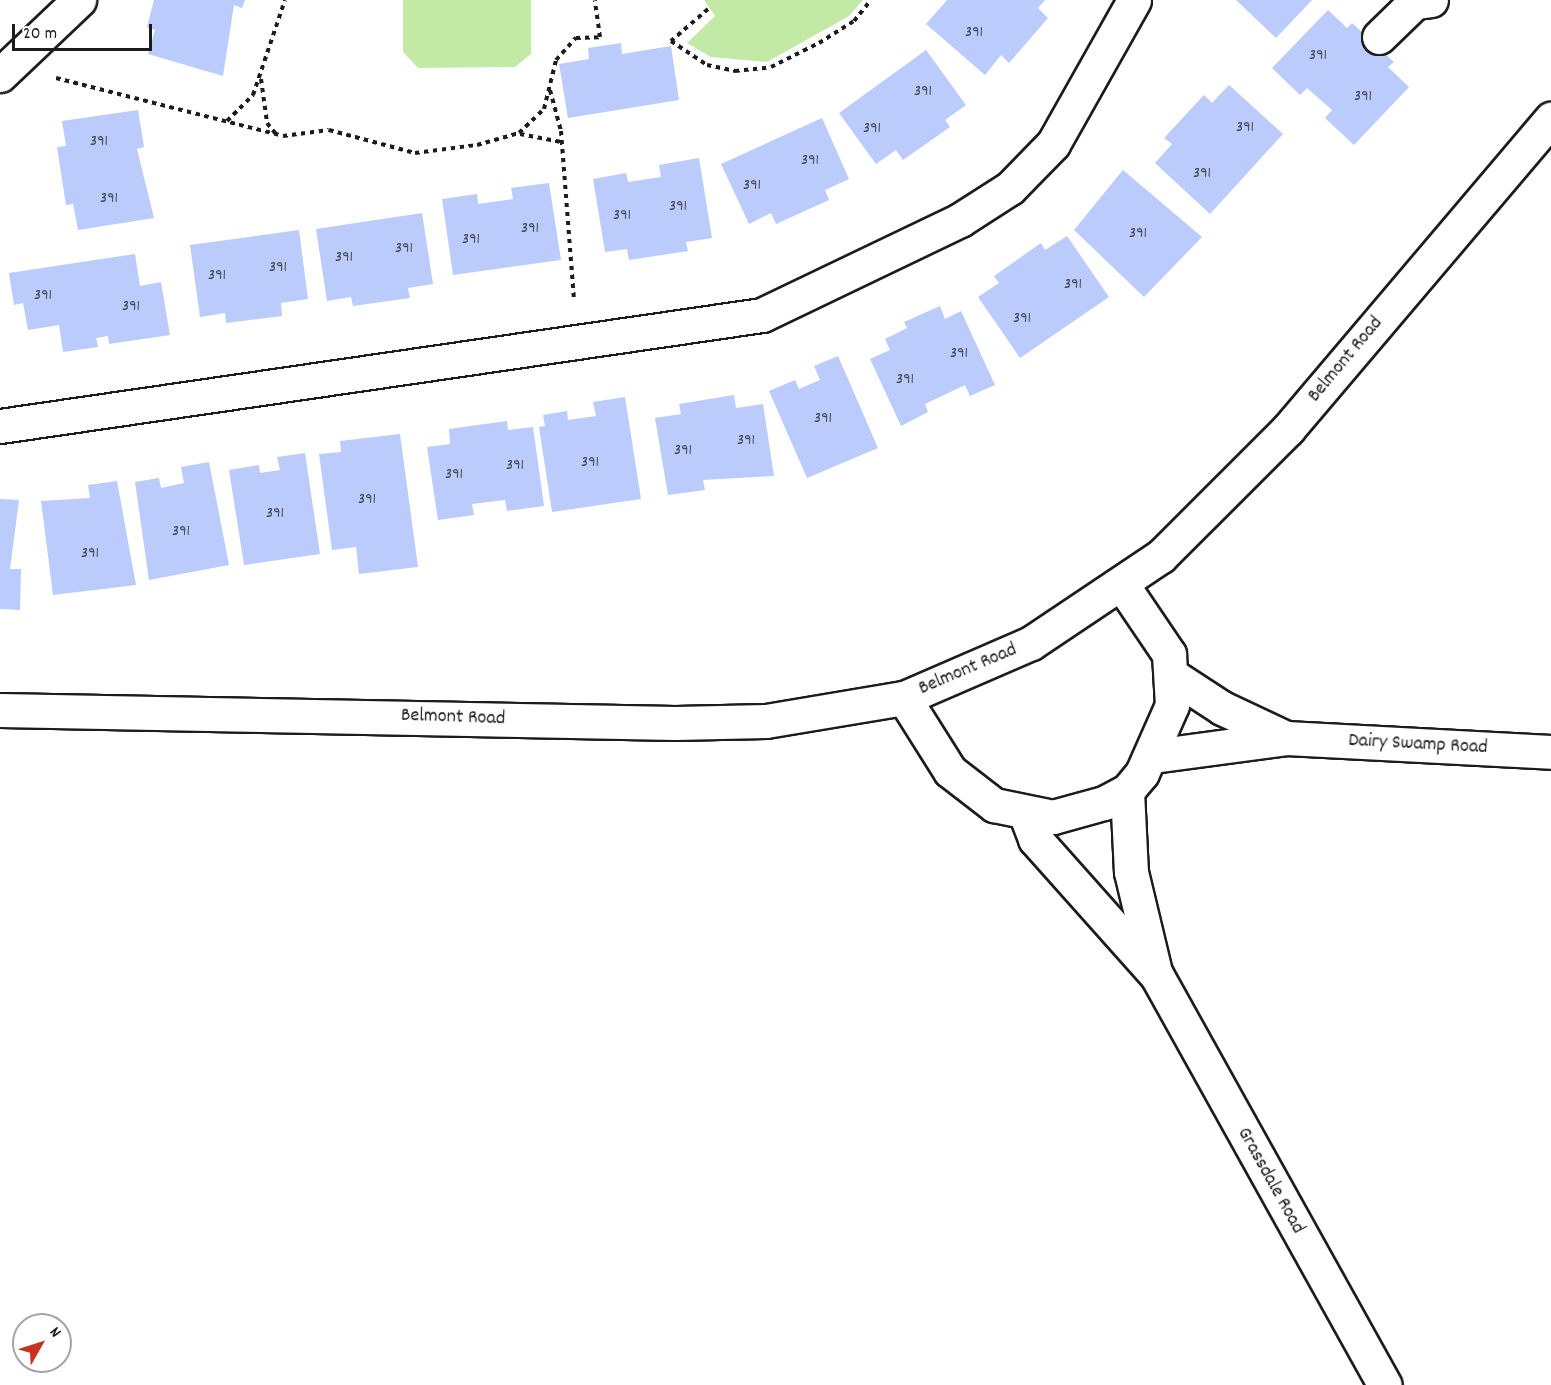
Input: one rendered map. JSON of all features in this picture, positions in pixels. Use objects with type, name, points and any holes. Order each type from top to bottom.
[{"type":"street","points":[[11,67],[79,0]]},
{"type":"street","points":[[0,426],[762,315],[960,220],[1010,188],[1053,144],[1134,0]]},
{"type":"street","points":[[1379,37],[1420,1]]},
{"type":"street","name":"Belmont Road","points":[[0,710],[675,723],[766,721],[904,698],[1031,643],[1124,586],[1184,534],[1288,429],[1551,118]]},
{"type":"street","name":"Belmont Road","points":[[904,698],[950,771],[968,789],[1026,815],[1080,813],[1127,791],[1153,756],[1172,705],[1173,676],[1157,632],[1124,586]]},
{"type":"street","name":"Dairy Swamp Road","points":[[1173,676],[1222,708],[1286,738]]},
{"type":"street","name":"Dairy Swamp Road","points":[[1153,756],[1286,738],[1551,752]]},
{"type":"street","name":"Grassdale Road","points":[[1127,791],[1131,872],[1156,976]]},
{"type":"street","name":"Grassdale Road","points":[[1026,815],[1035,839],[1156,976],[1385,1385]]},
{"type":"path","points":[[227,120],[253,95],[285,0]]},
{"type":"path","points":[[519,133],[544,109],[556,60],[576,38],[600,37],[595,0]]},
{"type":"path","points":[[708,9],[671,41],[707,65],[735,71],[771,67],[819,43],[854,21],[871,0]]},
{"type":"path","points":[[11,67],[69,86],[227,120],[276,134],[329,130],[415,153],[519,133],[561,142]]},
{"type":"path","points":[[261,75],[267,123],[276,134]]},
{"type":"path","points":[[550,90],[561,142],[579,343]]},
{"type":"green space","points":[[403,0],[531,0],[531,54],[515,67],[418,68],[403,52]]},
{"type":"green space","points":[[704,0],[863,0],[849,16],[767,62],[711,57],[687,43],[715,16]]},
{"type":"building","points":[[154,0],[245,0],[242,8],[234,5],[223,76],[148,54],[155,30],[147,27]]},
{"type":"building","points":[[947,0],[1045,0],[1038,8],[1048,18],[1009,63],[1001,55],[985,75],[926,24]]},
{"type":"building","points":[[1236,0],[1312,0],[1276,38]]},
{"type":"building","points":[[1328,10],[1347,28],[1352,23],[1394,62],[1388,67],[1409,87],[1354,145],[1325,118],[1332,110],[1307,88],[1300,95],[1272,68]]},
{"type":"building","points":[[621,43],[622,54],[671,46],[679,100],[568,118],[559,64],[589,59],[588,48]]},
{"type":"building","points":[[926,50],[966,105],[945,120],[950,127],[903,160],[896,150],[876,164],[839,113]]},
{"type":"building","points":[[1229,85],[1283,134],[1210,214],[1155,163],[1172,144],[1164,138],[1204,95],[1212,103]]},
{"type":"building","points":[[138,110],[144,147],[137,149],[154,218],[78,230],[73,204],[66,205],[57,147],[66,146],[62,121]]},
{"type":"building","points":[[822,118],[849,179],[825,190],[829,200],[776,224],[771,213],[749,224],[721,164]]},
{"type":"building","points":[[699,158],[712,238],[686,242],[688,251],[629,260],[627,249],[605,252],[593,179],[626,173],[628,182],[661,177],[659,165]]},
{"type":"building","points":[[1123,170],[1202,237],[1144,297],[1074,230]]},
{"type":"building","points":[[549,183],[561,260],[453,275],[442,199],[477,194],[478,204],[513,199],[511,188]]},
{"type":"building","points":[[422,213],[433,284],[408,288],[410,298],[353,306],[351,297],[327,301],[316,229]]},
{"type":"building","points":[[299,230],[308,299],[281,303],[282,316],[226,323],[225,313],[200,317],[190,245]]},
{"type":"building","points":[[1067,236],[1109,297],[1020,358],[978,297],[999,283],[994,276],[1041,243],[1045,250]]},
{"type":"building","points":[[135,254],[140,286],[161,282],[170,335],[109,344],[108,336],[96,338],[98,347],[63,352],[59,325],[28,330],[23,303],[14,305],[9,273]]},
{"type":"building","points":[[940,306],[945,319],[961,311],[995,385],[970,396],[965,385],[925,404],[928,412],[901,426],[870,359],[890,350],[885,339],[907,328],[904,322]]},
{"type":"building","points":[[838,356],[878,448],[807,478],[769,391],[795,380],[799,389],[820,380],[814,366]]},
{"type":"building","points":[[734,395],[736,408],[763,404],[774,476],[703,480],[705,490],[668,495],[655,418],[681,414],[679,404]]},
{"type":"building","points":[[625,397],[641,499],[552,512],[539,427],[545,426],[543,415],[567,411],[568,420],[596,416],[593,402]]},
{"type":"building","points":[[507,421],[508,430],[533,427],[544,506],[507,511],[505,500],[472,504],[474,515],[438,520],[427,447],[450,444],[449,429]]},
{"type":"building","points":[[400,434],[418,567],[359,574],[356,547],[332,550],[319,454],[341,452],[340,441]]},
{"type":"building","points":[[305,453],[320,554],[244,565],[229,470],[259,465],[260,473],[280,470],[277,457]]},
{"type":"building","points":[[209,462],[229,565],[149,580],[135,482],[159,478],[161,488],[184,483],[181,467]]},
{"type":"building","points":[[117,481],[136,585],[53,595],[41,501],[90,498],[88,485]]},
{"type":"building","points":[[0,499],[19,500],[10,569],[21,569],[20,610],[0,609]]}]
